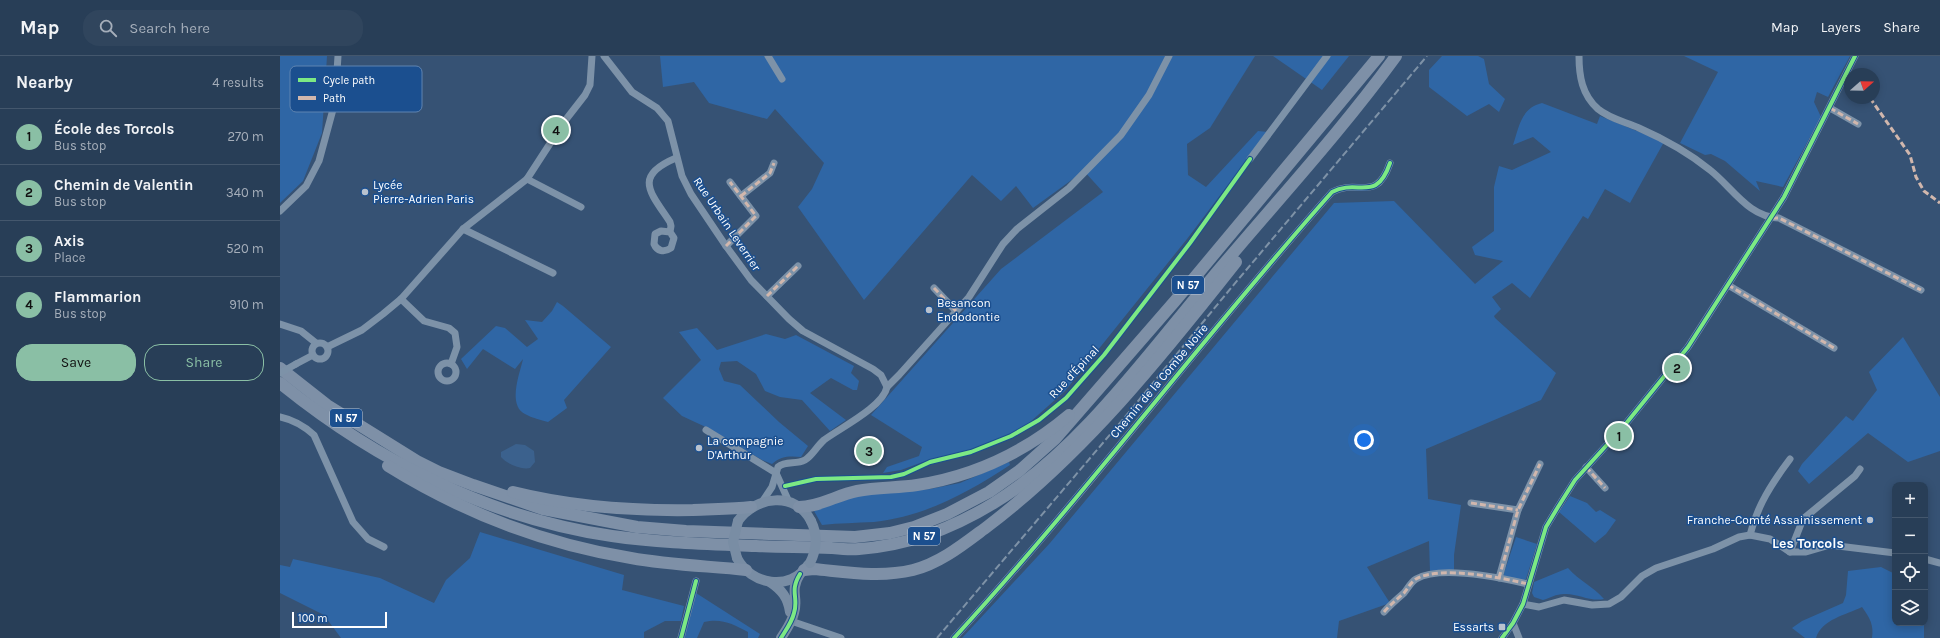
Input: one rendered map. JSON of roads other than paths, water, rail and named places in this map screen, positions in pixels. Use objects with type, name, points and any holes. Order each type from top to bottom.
[{"type":"highway","name":"N 57","points":[[280,368],[327,405],[417,461],[473,486],[542,509],[615,524],[686,531],[867,536],[890,533],[925,523],[963,507],[999,485],[1051,444],[1072,422],[1175,301],[1379,56]]},
{"type":"highway","name":"N 57","points":[[280,383],[341,429],[403,466],[472,498],[519,514],[584,531],[652,541],[856,550],[893,545],[918,539],[957,523],[996,502],[1026,481],[1064,448],[1122,385],[1350,114],[1396,56]]},
{"type":"highway","points":[[805,569],[871,574],[914,570],[928,565],[958,548],[1018,503],[1077,449],[1125,396],[1321,157],[1350,114]]},
{"type":"highway","points":[[794,505],[816,505],[856,491],[929,483],[984,468],[1014,454],[1036,440],[1096,392]]},
{"type":"highway","points":[[341,429],[374,458],[407,478],[450,501],[519,529],[558,542],[631,558],[746,570]]},
{"type":"highway","points":[[417,461],[514,493],[586,507],[641,510],[751,507]]},
{"type":"main road","points":[[781,638],[791,621],[794,612],[794,588],[805,569],[816,544],[816,534],[806,513],[794,505],[774,500],[762,502],[751,507],[738,521],[733,542],[737,558],[746,570],[759,579],[770,582],[785,596],[791,621]]},
{"type":"main road","points":[[770,582],[789,579],[805,569]]},
{"type":"street","points":[[337,66],[338,56]]},
{"type":"street","points":[[327,347],[362,330],[401,299],[463,229],[527,179],[564,122],[585,95],[590,85],[592,56]]},
{"type":"street","name":"Rue Urbain Leverrier","points":[[604,56],[632,92],[663,113],[668,121],[676,158],[682,176],[691,194],[751,280],[788,319],[803,331],[873,369],[881,375],[887,387]]},
{"type":"street","points":[[768,56],[782,79]]},
{"type":"street","points":[[762,502],[772,487],[776,473],[781,464],[805,460],[825,440],[863,415],[885,393],[887,387],[978,285],[1003,244],[1017,230],[1069,188],[1121,135],[1149,95],[1168,56]]},
{"type":"street","points":[[1250,159],[1327,56]]},
{"type":"street","points":[[1579,56],[1581,84],[1590,101],[1598,109],[1609,116],[1656,136],[1692,158],[1711,171],[1733,194],[1750,208],[1772,218],[1779,218],[1920,290]]},
{"type":"street","points":[[1502,638],[1513,623],[1523,604],[1546,527],[1571,486],[1586,467],[1624,426],[1688,347],[1772,218],[1794,179],[1855,56]]},
{"type":"street","points":[[1830,108],[1858,124]]},
{"type":"street","points":[[280,211],[306,186],[319,161],[332,112]]},
{"type":"street","points":[[670,232],[672,226],[651,194],[649,185],[652,171],[663,163],[676,158]]},
{"type":"street","points":[[741,196],[770,173],[774,163]]},
{"type":"street","name":"Chemin de la Combe Noire","points":[[954,638],[1035,547],[1264,268],[1332,192],[1341,187],[1367,189],[1374,187],[1386,174],[1390,163]]},
{"type":"street","points":[[527,179],[581,207]]},
{"type":"street","points":[[726,246],[756,216],[730,182]]},
{"type":"street","points":[[463,229],[553,273]]},
{"type":"street","points":[[767,296],[798,266]]},
{"type":"street","points":[[1728,284],[1834,348]]},
{"type":"street","points":[[934,288],[956,311]]},
{"type":"street","points":[[401,299],[424,321],[449,328],[455,333],[457,347],[450,364]]},
{"type":"street","points":[[280,324],[301,331],[316,343],[321,342],[327,347],[328,354],[324,358],[319,359],[313,355]]},
{"type":"street","points":[[313,355],[312,350],[316,343]]},
{"type":"street","points":[[280,373],[313,355]]},
{"type":"street","points":[[280,417],[290,419],[303,426],[314,435],[353,522],[368,539],[384,547]]},
{"type":"street","points":[[706,430],[776,473],[794,505]]},
{"type":"street","points":[[1750,535],[1757,511],[1772,483],[1790,459]]},
{"type":"street","points":[[1499,578],[1518,510],[1540,464]]},
{"type":"street","points":[[1586,467],[1605,488]]},
{"type":"street","points":[[1790,552],[1803,519],[1855,476],[1860,469]]},
{"type":"street","points":[[1471,503],[1518,510]]},
{"type":"street","points":[[1523,604],[1539,607],[1564,600],[1592,605],[1609,604],[1621,597],[1642,576],[1656,568],[1713,549],[1739,537],[1750,535],[1770,539],[1790,552],[1806,552],[1830,545],[1892,552]]},
{"type":"street","points":[[1928,560],[1940,563]]},
{"type":"street","points":[[1384,612],[1405,592],[1414,580],[1424,575],[1464,574],[1499,578],[1528,584]]},
{"type":"street","points":[[681,638],[696,581]]},
{"type":"street","points":[[791,621],[841,638]]},
{"type":"street","points":[[1513,623],[1519,638]]},
{"type":"railway","points":[[937,638],[1125,417],[1231,288],[1427,56]]},
{"type":"place","name":"Flammarion","points":[[556,130]]},
{"type":"place","name":"Lycée Pierre-Adrien Paris","points":[[365,192]]},
{"type":"place","name":"Besancon Endodontie","points":[[929,310]]},
{"type":"place","name":"Chemin de Valentin","points":[[1677,368]]},
{"type":"place","name":"École des Torcols","points":[[1619,436]]},
{"type":"place","name":"La compagnie D'Arthur","points":[[699,448]]},
{"type":"place","name":"Axis","points":[[869,451]]},
{"type":"place","name":"Franche-Comté Assainissement","points":[[1870,520]]},
{"type":"place","name":"Essarts","points":[[1502,627]]},
{"type":"district","name":"Les Torcols","points":[[1808,543]]}]
